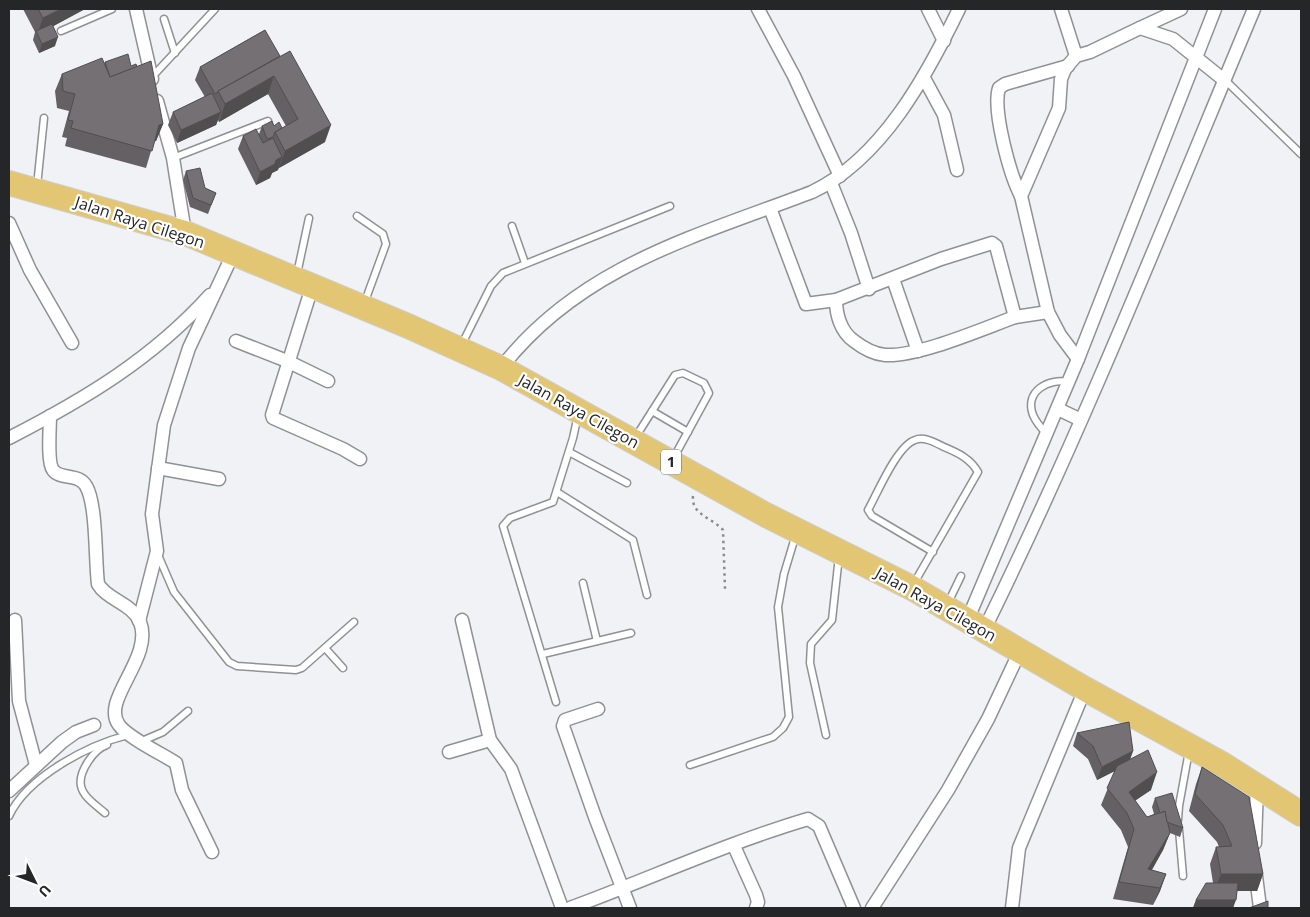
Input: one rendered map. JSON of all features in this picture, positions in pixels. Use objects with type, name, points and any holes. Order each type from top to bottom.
[{"type":"highway","name":"Jalan Raya Cilegon","points":[[9,183],[185,233],[501,368],[797,531],[912,588],[1257,786],[1301,814]]},
{"type":"street","points":[[136,9],[173,158],[185,233]]},
{"type":"street","points":[[758,9],[794,76],[835,180],[869,289]]},
{"type":"street","points":[[928,9],[944,40]]},
{"type":"street","points":[[501,368],[518,346],[539,326],[586,288],[664,249],[770,208],[835,180],[848,170],[878,138],[924,78],[959,9]]},
{"type":"street","points":[[1021,196],[1059,108],[1062,79],[1072,61],[1061,9]]},
{"type":"street","points":[[1078,359],[1060,335],[1048,312],[1021,196],[1011,172],[1001,129],[997,95],[998,88],[1072,61],[1181,9]]},
{"type":"street","points":[[976,625],[1047,434],[1215,9]]},
{"type":"street","points":[[976,625],[1081,420],[1254,9]]},
{"type":"street","points":[[1140,28],[1173,39],[1224,80]]},
{"type":"street","points":[[924,78],[944,115],[957,170]]},
{"type":"street","points":[[770,208],[804,302],[809,305],[836,300],[869,289],[941,259],[992,243],[996,246],[1015,317]]},
{"type":"street","points":[[9,223],[30,270],[72,343]]},
{"type":"street","points":[[212,852],[182,790],[176,763],[135,738],[118,724],[114,710],[116,700],[131,675],[138,656],[142,635],[140,621],[157,551],[152,514],[164,425],[189,348],[233,254]]},
{"type":"street","points":[[893,279],[918,351]]},
{"type":"street","points":[[304,284],[287,362],[272,415],[273,418],[343,449],[360,459]]},
{"type":"street","points":[[9,438],[127,371],[159,346],[185,322],[218,286]]},
{"type":"street","points":[[836,300],[838,317],[845,332],[862,347],[886,355],[918,351],[1015,317],[1048,312]]},
{"type":"street","points":[[236,341],[328,381]]},
{"type":"street","points":[[1058,409],[1081,420]]},
{"type":"street","points":[[50,416],[51,466],[56,473],[78,478],[86,485],[91,501],[98,584],[103,592],[131,609],[140,621]]},
{"type":"street","points":[[158,468],[219,479]]},
{"type":"street","points":[[15,620],[19,701],[36,765]]},
{"type":"street","points":[[462,620],[490,740],[510,770],[562,908]]},
{"type":"street","points":[[872,908],[948,790],[988,719],[1020,650]]},
{"type":"street","points":[[1012,908],[1019,848],[1085,689]]},
{"type":"street","points":[[598,709],[570,717],[565,720],[563,726],[630,908]]},
{"type":"street","points":[[9,791],[36,765],[76,732],[94,725]]},
{"type":"street","points":[[449,752],[490,740]]},
{"type":"street","points":[[1257,786],[1256,857],[1260,908]]},
{"type":"street","points":[[570,908],[622,889],[697,857],[734,846],[774,829],[808,819],[818,826],[854,908]]},
{"type":"street","points":[[734,846],[756,895],[758,902],[756,908]]},
{"type":"lane","points":[[60,31],[112,9]]},
{"type":"lane","points":[[152,78],[215,9]]},
{"type":"lane","points":[[164,19],[174,53]]},
{"type":"lane","points":[[1224,80],[1301,154]]},
{"type":"lane","points":[[36,190],[44,118]]},
{"type":"lane","points":[[173,158],[268,121]]},
{"type":"lane","points":[[459,349],[495,278],[525,263],[670,206]]},
{"type":"lane","points":[[357,216],[383,234],[386,244],[362,308]]},
{"type":"lane","points":[[304,284],[309,218]]},
{"type":"lane","points":[[512,226],[525,263]]},
{"type":"lane","points":[[633,441],[675,375],[683,373],[704,383],[709,393],[672,462]]},
{"type":"lane","points":[[1047,434],[1032,413],[1031,404],[1035,393],[1041,385],[1054,380],[1068,382]]},
{"type":"lane","points":[[556,702],[503,526],[510,518],[550,505],[557,492],[579,410]]},
{"type":"lane","points":[[652,411],[688,432]]},
{"type":"lane","points":[[912,588],[933,552],[978,472],[973,463],[960,454],[930,441],[917,439],[904,446],[868,510],[872,516],[933,552]]},
{"type":"lane","points":[[569,452],[627,483]]},
{"type":"lane","points":[[557,492],[633,540],[647,595]]},
{"type":"lane","points":[[690,765],[773,737],[783,728],[789,717],[778,607],[784,574],[797,531]]},
{"type":"lane","points":[[157,551],[174,592],[229,662],[237,666],[296,670],[302,668],[354,622]]},
{"type":"lane","points":[[826,734],[810,663],[811,644],[832,620],[836,571],[840,553]]},
{"type":"lane","points":[[945,608],[962,576]]},
{"type":"lane","points":[[583,584],[597,641]]},
{"type":"lane","points":[[543,654],[631,633]]},
{"type":"lane","points":[[324,648],[343,668]]},
{"type":"lane","points":[[105,812],[84,794],[81,787],[85,768],[103,746],[163,732],[188,711]]},
{"type":"lane","points":[[9,816],[22,794],[62,765],[104,742],[135,738]]},
{"type":"lane","points":[[1183,876],[1179,806],[1190,748]]},
{"type":"path","points":[[695,475],[693,503],[696,511],[718,524],[723,530],[726,589]]},
{"type":"building","points":[[38,9],[61,9],[43,18]]},
{"type":"building","points":[[52,24],[58,37],[42,44],[36,31]]},
{"type":"building","points":[[265,30],[280,56],[215,94],[200,67]]},
{"type":"building","points":[[290,51],[331,125],[285,151],[275,132],[298,119],[274,76],[225,104],[218,91]]},
{"type":"building","points":[[128,54],[131,66],[136,64],[137,67],[110,77],[105,62]]},
{"type":"building","points":[[102,58],[110,77],[151,61],[163,124],[159,125],[152,151],[71,128],[73,121],[68,120],[75,94],[63,91],[62,74]]},
{"type":"building","points":[[212,93],[221,112],[181,130],[173,112]]},
{"type":"building","points":[[272,121],[274,126],[279,122],[282,128],[275,132],[273,137],[267,139],[262,126]]},
{"type":"building","points":[[256,129],[263,143],[273,138],[282,157],[276,160],[275,164],[260,172],[243,136]]},
{"type":"building","points":[[200,168],[205,188],[216,193],[211,205],[193,198],[186,171]]},
{"type":"building","points":[[1129,722],[1133,751],[1102,767],[1093,746],[1077,733]]},
{"type":"building","points":[[1148,750],[1157,772],[1129,792],[1147,817],[1165,811],[1170,833],[1148,869],[1166,874],[1160,888],[1119,882],[1134,829],[1127,813],[1107,788],[1117,766]]},
{"type":"building","points":[[1202,767],[1249,797],[1263,874],[1221,874],[1216,847],[1232,846],[1223,825],[1195,794]]},
{"type":"building","points":[[1172,793],[1183,828],[1167,822],[1165,811],[1160,813],[1155,798]]},
{"type":"building","points":[[1206,883],[1238,883],[1236,900],[1196,900]]},
{"type":"building","points":[[1268,901],[1268,908],[1249,908]]}]
